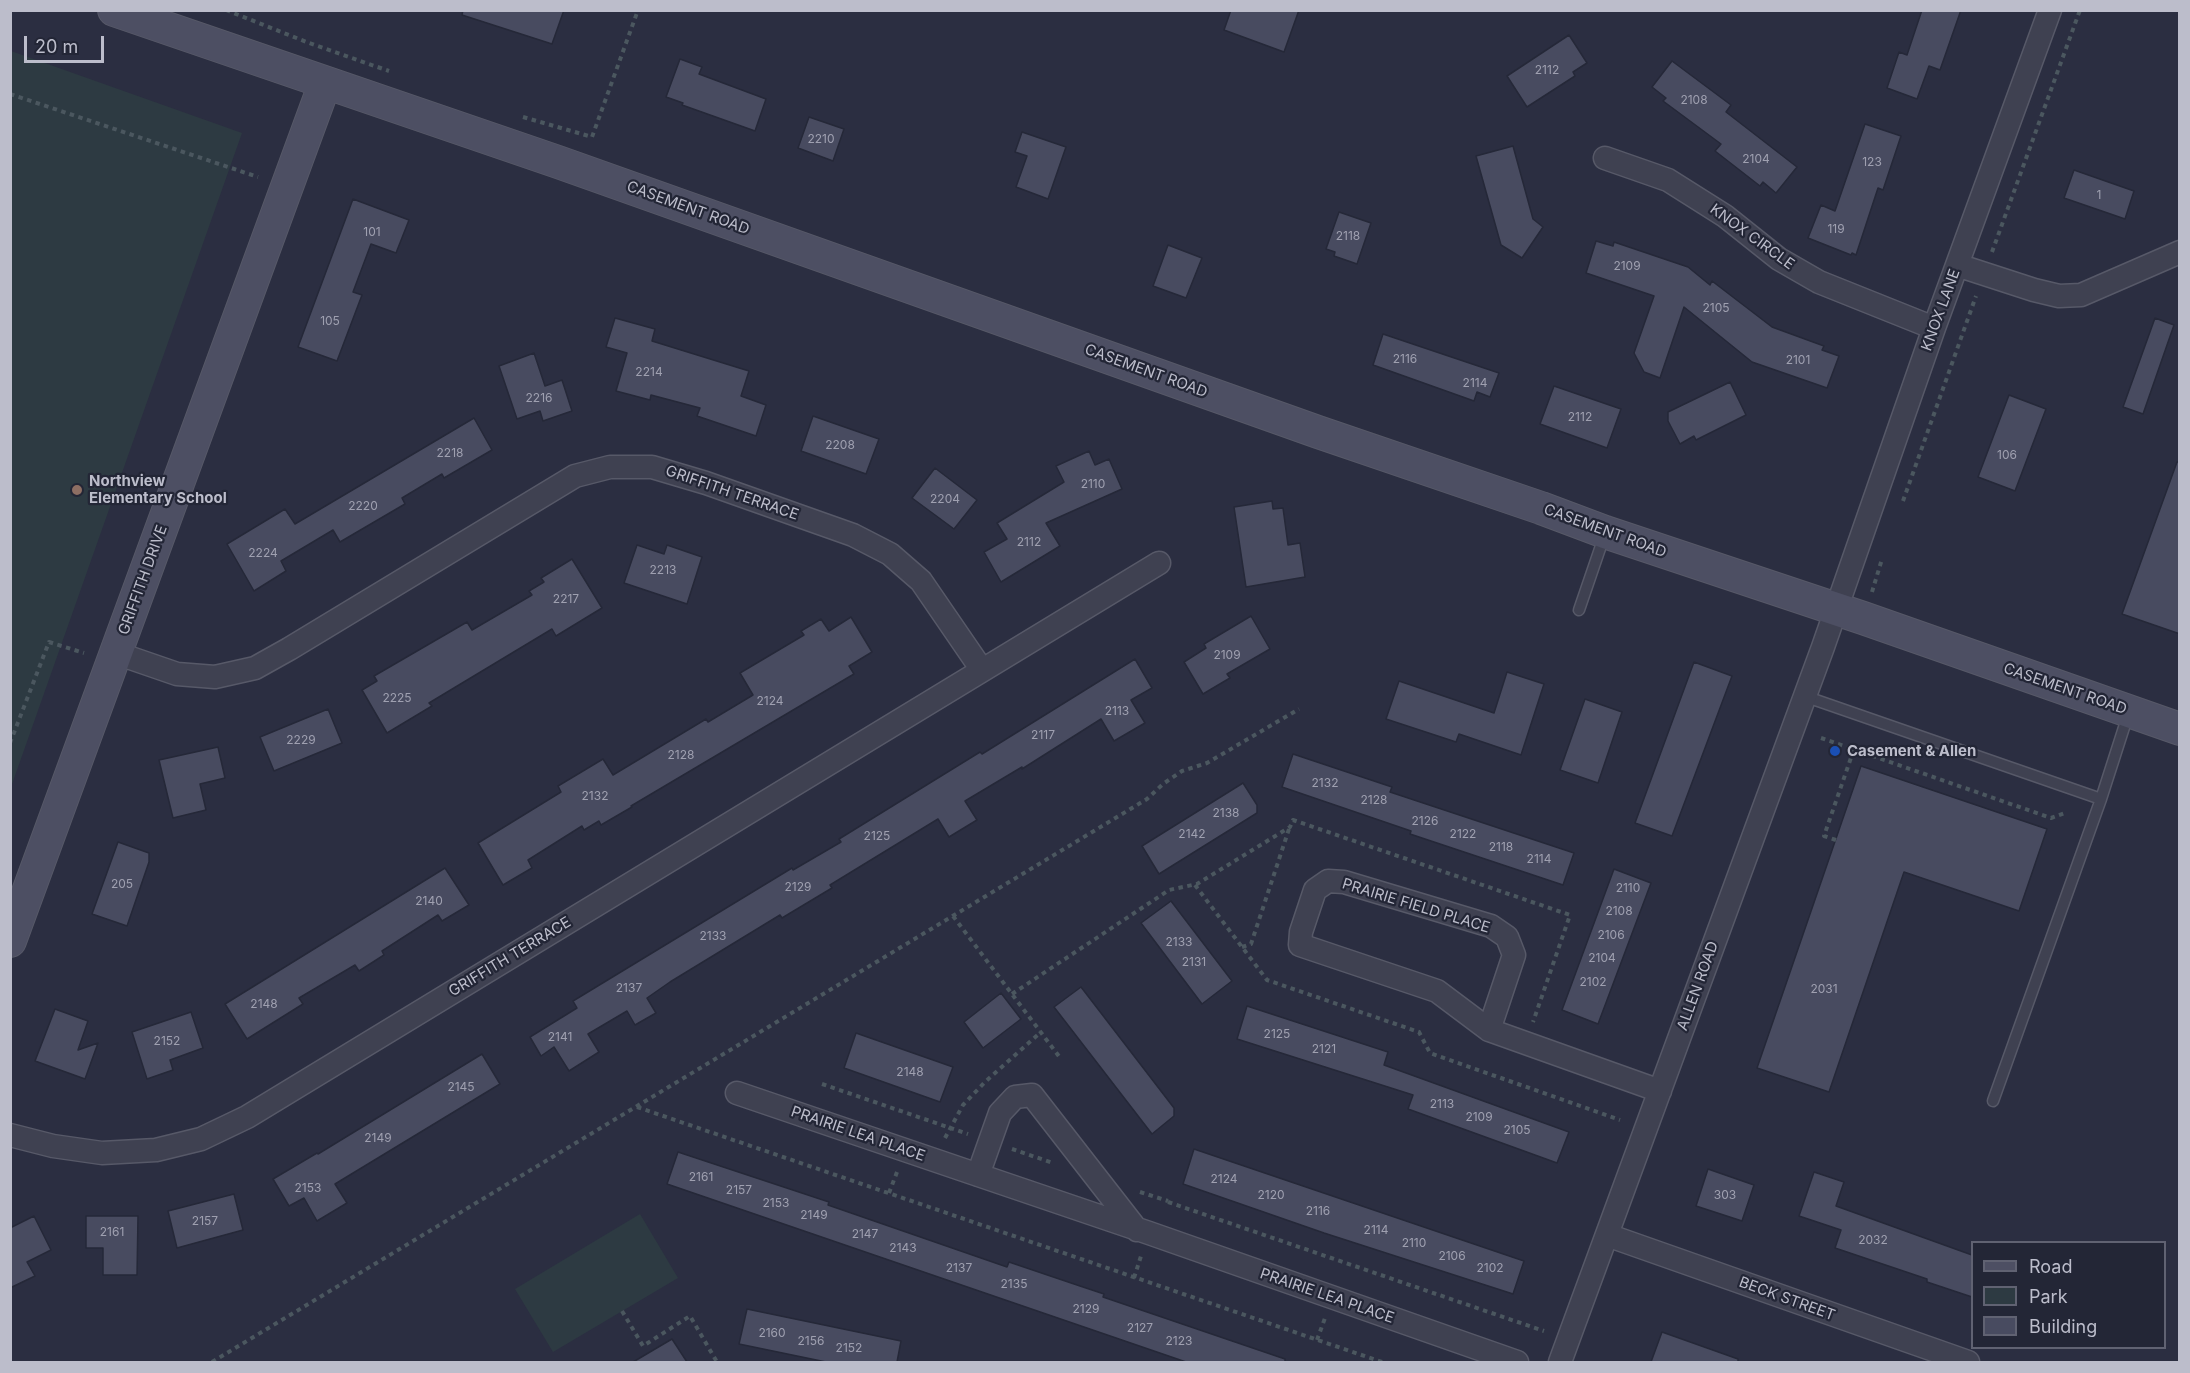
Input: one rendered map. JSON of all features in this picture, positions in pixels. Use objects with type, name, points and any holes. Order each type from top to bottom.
[{"type":"street","name":"CASEMENT ROAD","points":[[114,10],[569,166],[1605,532],[2180,729]]},
{"type":"street","name":"KNOX LANE","points":[[1835,610],[1934,328],[2050,10]]},
{"type":"street","name":"GRIFFITH DRIVE","points":[[10,941],[325,82]]},
{"type":"street","name":"KNOX CIRCLE","points":[[1605,158],[1668,180],[1725,216],[1779,260],[1819,282],[1934,328]]},
{"type":"street","points":[[1957,265],[2034,290],[2059,296],[2081,295],[2180,252]]},
{"type":"street","name":"GRIFFITH TERRACE","points":[[116,653],[177,674],[215,678],[255,668],[575,476],[610,467],[652,467],[706,483],[853,535],[890,554],[921,581],[982,670]]},
{"type":"street","name":"GRIFFITH TERRACE","points":[[10,1135],[53,1146],[102,1153],[156,1150],[201,1138],[247,1118],[1159,563]]},
{"type":"street","name":"ALLEN ROAD","points":[[1560,1362],[1835,610]]},
{"type":"street","name":"PRAIRIE FIELD PLACE","points":[[1489,1030],[1514,955],[1506,937],[1491,926],[1344,882],[1328,881],[1315,890],[1301,932],[1300,945],[1437,992],[1489,1030],[1660,1091]]},
{"type":"street","name":"PRAIRIE LEA PLACE","points":[[737,1093],[1517,1362]]},
{"type":"street","points":[[978,1175],[1000,1113],[1015,1097],[1032,1095],[1137,1230]]},
{"type":"street","name":"BECK STREET","points":[[1607,1235],[1968,1362]]},
{"type":"lane","points":[[1579,610],[1605,532]]},
{"type":"lane","points":[[1804,696],[2101,799]]},
{"type":"lane","points":[[1993,1101],[2101,799],[2129,712]]},
{"type":"path","points":[[226,10],[396,74]]},
{"type":"path","points":[[519,115],[592,137],[638,10]]},
{"type":"path","points":[[1899,510],[2080,10]]},
{"type":"path","points":[[10,94],[258,177]]},
{"type":"path","points":[[1871,594],[1883,555]]},
{"type":"path","points":[[10,743],[49,642],[84,653]]},
{"type":"path","points":[[212,1362],[1147,799],[1182,771],[1207,763],[1299,709]]},
{"type":"path","points":[[1821,738],[2051,818],[2065,813]]},
{"type":"path","points":[[1836,840],[1824,836],[1854,749]]},
{"type":"path","points":[[1242,947],[1251,944],[1293,820]]},
{"type":"path","points":[[1012,994],[1169,890],[1195,885],[1289,829]]},
{"type":"path","points":[[1195,885],[1267,980],[1419,1032],[1430,1053],[1620,1120]]},
{"type":"path","points":[[953,916],[1061,1059]]},
{"type":"path","points":[[950,1127],[963,1106],[985,1082],[1041,1032]]},
{"type":"path","points":[[822,1084],[1054,1163]]},
{"type":"path","points":[[636,1107],[1382,1362]]},
{"type":"path","points":[[1168,1202],[1544,1331]]},
{"type":"path","points":[[622,1311],[643,1346],[690,1316],[717,1362]]},
{"type":"green space","name":"Northview Elementary School","points":[[10,51],[242,133],[11,787]]},
{"type":"green space","points":[[640,1214],[678,1278],[553,1352],[515,1289]]},
{"type":"building","points":[[463,10],[564,10],[552,44],[462,15]]},
{"type":"building","points":[[1231,10],[1299,10],[1284,52],[1224,30]]},
{"type":"building","points":[[1922,10],[1961,10],[1940,70],[1929,66],[1917,99],[1887,88],[1899,52],[1907,55]]},
{"type":"building","points":[[1569,35],[1587,63],[1573,72],[1575,76],[1527,107],[1507,76]]},
{"type":"building","points":[[680,59],[702,67],[699,74],[766,99],[755,131],[666,97]]},
{"type":"building","points":[[1672,61],[1731,105],[1726,112],[1797,167],[1776,193],[1763,182],[1760,186],[1715,151],[1721,144],[1663,101],[1666,98],[1652,87]]},
{"type":"building","points":[[809,117],[844,129],[833,161],[798,148]]},
{"type":"building","points":[[1865,124],[1901,136],[1883,190],[1878,188],[1856,255],[1852,253],[1851,255],[1808,238],[1821,205],[1835,211]]},
{"type":"building","points":[[1022,132],[1066,147],[1048,199],[1016,187],[1027,156],[1015,152]]},
{"type":"building","points":[[1513,146],[1533,219],[1543,227],[1522,258],[1501,245],[1476,156]]},
{"type":"building","points":[[2074,170],[2134,191],[2125,219],[2064,198]]},
{"type":"building","points":[[353,199],[409,220],[396,253],[371,244],[353,292],[362,295],[337,361],[298,347]]},
{"type":"building","points":[[1339,212],[1371,223],[1357,264],[1334,256],[1335,252],[1326,249]]},
{"type":"building","points":[[1596,241],[1613,246],[1614,242],[1688,267],[1710,285],[1712,281],[1772,327],[1824,346],[1822,350],[1839,356],[1827,388],[1752,362],[1684,307],[1660,378],[1644,372],[1634,353],[1654,296],[1586,273]]},
{"type":"building","points":[[1168,245],[1202,258],[1186,298],[1153,286]]},
{"type":"building","points":[[615,318],[655,329],[652,341],[749,371],[741,396],[766,405],[756,436],[697,416],[700,408],[651,395],[650,400],[616,391],[627,353],[606,347]]},
{"type":"building","points":[[2155,318],[2174,325],[2143,414],[2123,407]]},
{"type":"building","points":[[1383,334],[1499,373],[1490,397],[1477,392],[1474,401],[1373,365]]},
{"type":"building","points":[[534,353],[545,386],[562,380],[572,411],[543,421],[540,411],[517,419],[499,366]]},
{"type":"building","points":[[1730,382],[1746,415],[1696,440],[1694,436],[1680,444],[1668,421],[1668,412]]},
{"type":"building","points":[[1554,386],[1621,409],[1607,448],[1540,424]]},
{"type":"building","points":[[2009,395],[2046,409],[2015,491],[1978,477]]},
{"type":"building","points":[[813,416],[879,439],[866,474],[801,451]]},
{"type":"building","points":[[474,418],[492,450],[444,478],[442,474],[402,498],[405,504],[340,542],[333,530],[281,561],[286,571],[254,591],[227,544],[285,509],[295,524]]},
{"type":"building","points":[[1089,451],[1095,465],[1109,459],[1122,489],[1046,523],[1060,546],[1001,582],[984,552],[1007,539],[997,523],[1064,482],[1056,466]]},
{"type":"building","points":[[2177,462],[2180,462],[2180,634],[2122,614]]},
{"type":"building","points":[[935,468],[977,500],[954,529],[912,498]]},
{"type":"building","points":[[1272,501],[1273,509],[1283,508],[1288,545],[1300,543],[1305,577],[1246,587],[1234,507]]},
{"type":"building","points":[[637,545],[664,554],[667,545],[702,557],[687,604],[624,583]]},
{"type":"building","points":[[572,559],[602,608],[556,636],[552,629],[429,703],[432,706],[387,733],[362,690],[377,681],[374,676],[467,622],[472,630],[532,595],[529,591],[544,582],[541,578]]},
{"type":"building","points":[[1251,616],[1270,649],[1227,674],[1230,678],[1203,694],[1184,662],[1206,648],[1204,644]]},
{"type":"building","points":[[851,617],[872,652],[849,666],[854,674],[601,825],[599,821],[584,830],[582,826],[528,860],[532,868],[503,885],[478,843],[561,792],[558,786],[603,759],[613,775],[706,719],[708,722],[753,695],[740,673],[804,635],[801,631],[821,619],[829,631]]},
{"type":"building","points":[[1135,659],[1152,688],[1131,700],[1145,723],[1114,741],[1101,719],[1022,769],[1022,767],[965,801],[977,820],[949,837],[938,819],[830,885],[832,888],[782,918],[780,915],[670,982],[647,998],[656,1013],[635,1025],[627,1011],[588,1034],[599,1052],[569,1071],[554,1047],[541,1056],[530,1037],[577,1008],[573,1001],[792,868],[793,870],[841,842],[839,839]]},
{"type":"building","points":[[1694,662],[1732,676],[1672,836],[1635,823]]},
{"type":"building","points":[[1507,672],[1544,684],[1521,755],[1459,734],[1456,742],[1386,719],[1399,681],[1494,713]]},
{"type":"building","points":[[1585,699],[1622,712],[1598,783],[1560,770]]},
{"type":"building","points":[[328,709],[342,743],[274,771],[260,737]]},
{"type":"building","points":[[218,747],[225,778],[200,784],[206,810],[173,818],[159,760]]},
{"type":"building","points":[[1293,754],[1392,787],[1390,792],[1574,853],[1563,885],[1410,834],[1411,831],[1282,787]]},
{"type":"building","points":[[1861,766],[2047,829],[2019,911],[1904,872],[1829,1092],[1757,1068]]},
{"type":"building","points":[[1243,783],[1257,805],[1257,813],[1159,874],[1142,846]]},
{"type":"building","points":[[118,842],[149,853],[149,862],[127,926],[92,914]]},
{"type":"building","points":[[445,868],[469,905],[442,921],[438,915],[382,951],[384,955],[359,971],[355,965],[299,998],[303,1004],[247,1039],[225,1004]]},
{"type":"building","points":[[1614,869],[1651,883],[1598,1024],[1562,1010]]},
{"type":"building","points":[[1171,901],[1232,981],[1202,1004],[1141,923]]},
{"type":"building","points":[[1081,987],[1174,1108],[1174,1116],[1152,1134],[1054,1007]]},
{"type":"building","points":[[1001,993],[1021,1019],[983,1048],[964,1022]]},
{"type":"building","points":[[1247,1006],[1388,1052],[1384,1065],[1569,1132],[1557,1163],[1408,1109],[1413,1095],[1237,1039]]},
{"type":"building","points":[[55,1009],[88,1021],[78,1050],[98,1043],[85,1079],[35,1061]]},
{"type":"building","points":[[191,1012],[203,1048],[170,1060],[173,1070],[147,1079],[132,1032]]},
{"type":"building","points":[[856,1033],[953,1067],[940,1102],[844,1068]]},
{"type":"building","points":[[482,1054],[500,1084],[335,1184],[347,1203],[317,1221],[304,1198],[289,1206],[273,1179]]},
{"type":"building","points":[[1194,1149],[1524,1261],[1513,1294],[1324,1233],[1183,1184]]},
{"type":"building","points":[[678,1152],[829,1202],[828,1205],[1007,1267],[1009,1262],[1104,1294],[1103,1297],[1285,1359],[1285,1362],[1186,1362],[667,1184]]},
{"type":"building","points":[[1708,1169],[1754,1185],[1742,1221],[1696,1206]]},
{"type":"building","points":[[1814,1172],[1844,1182],[1836,1206],[1971,1255],[1971,1297],[1927,1282],[1927,1279],[1835,1248],[1841,1230],[1799,1216]]},
{"type":"building","points":[[234,1194],[243,1230],[177,1248],[168,1211]]},
{"type":"building","points":[[34,1216],[51,1250],[27,1262],[35,1276],[10,1288],[10,1228]]},
{"type":"building","points":[[86,1216],[138,1216],[137,1275],[103,1275],[103,1248],[86,1248]]},
{"type":"building","points":[[747,1309],[901,1341],[897,1362],[826,1362],[739,1344]]},
{"type":"building","points":[[1662,1332],[1738,1359],[1738,1362],[1651,1362]]},
{"type":"building","points":[[672,1339],[687,1362],[633,1362]]},
{"type":"place","name":"Northview Elementary School","points":[[77,490]]},
{"type":"place","name":"Casement & Allen","points":[[1835,751]]}]
